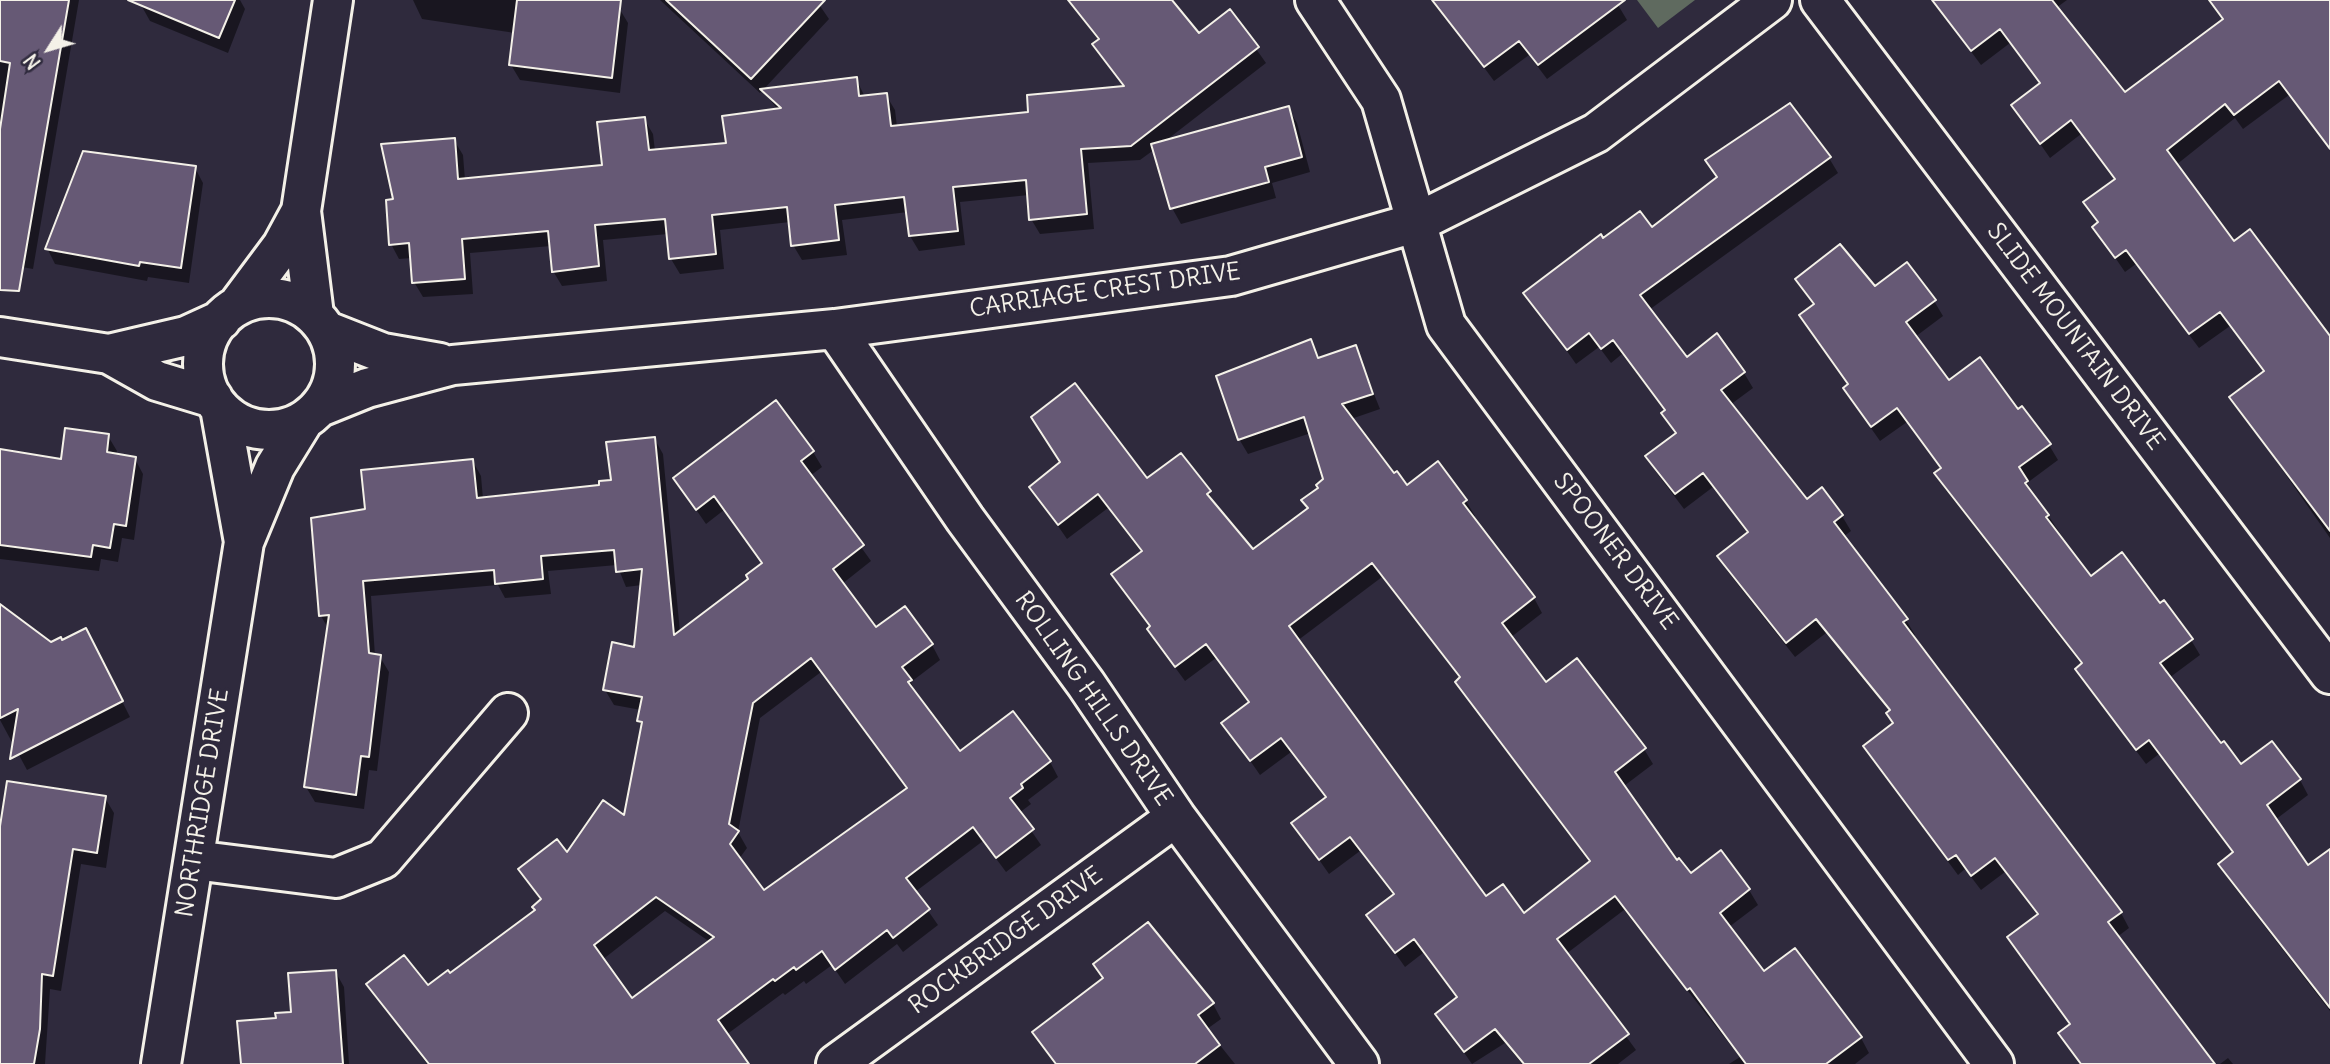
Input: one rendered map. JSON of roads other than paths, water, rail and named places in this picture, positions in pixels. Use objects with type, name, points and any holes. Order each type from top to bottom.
[{"type":"street","points":[[0,337],[109,354],[157,381],[216,403],[251,427],[270,430],[288,427],[312,413],[328,393],[335,362],[320,323],[301,211],[332,0]]},
{"type":"street","name":"SPOONER DRIVE","points":[[1315,0],[1381,100],[1446,325],[1994,1064]]},
{"type":"street","name":"CARRIAGE CREST DRIVE","points":[[312,413],[367,388],[453,365],[835,329],[1231,276],[1418,222],[1596,133],[1772,0]]},
{"type":"street","name":"SLIDE MOUNTAIN DRIVE","points":[[1820,0],[2330,674]]},
{"type":"street","points":[[216,403],[203,366],[211,333],[282,246],[301,211]]},
{"type":"street","points":[[109,354],[186,336],[257,299],[277,299],[297,304],[320,323]]},
{"type":"street","name":"CARRIAGE CREST DRIVE","points":[[320,323],[383,353],[453,365]]},
{"type":"street","name":"ROLLING HILLS DRIVE","points":[[835,329],[965,519],[1086,684],[1176,817],[1359,1064]]},
{"type":"street","name":"NORTHRIDGE DRIVE","points":[[216,403],[244,542]]},
{"type":"street","name":"NORTHRIDGE DRIVE","points":[[161,1064],[244,542],[275,467],[312,413]]},
{"type":"street","points":[[194,860],[336,878],[383,859],[508,713]]},
{"type":"street","name":"ROCKBRIDGE DRIVE","points":[[836,1064],[1176,817]]}]
